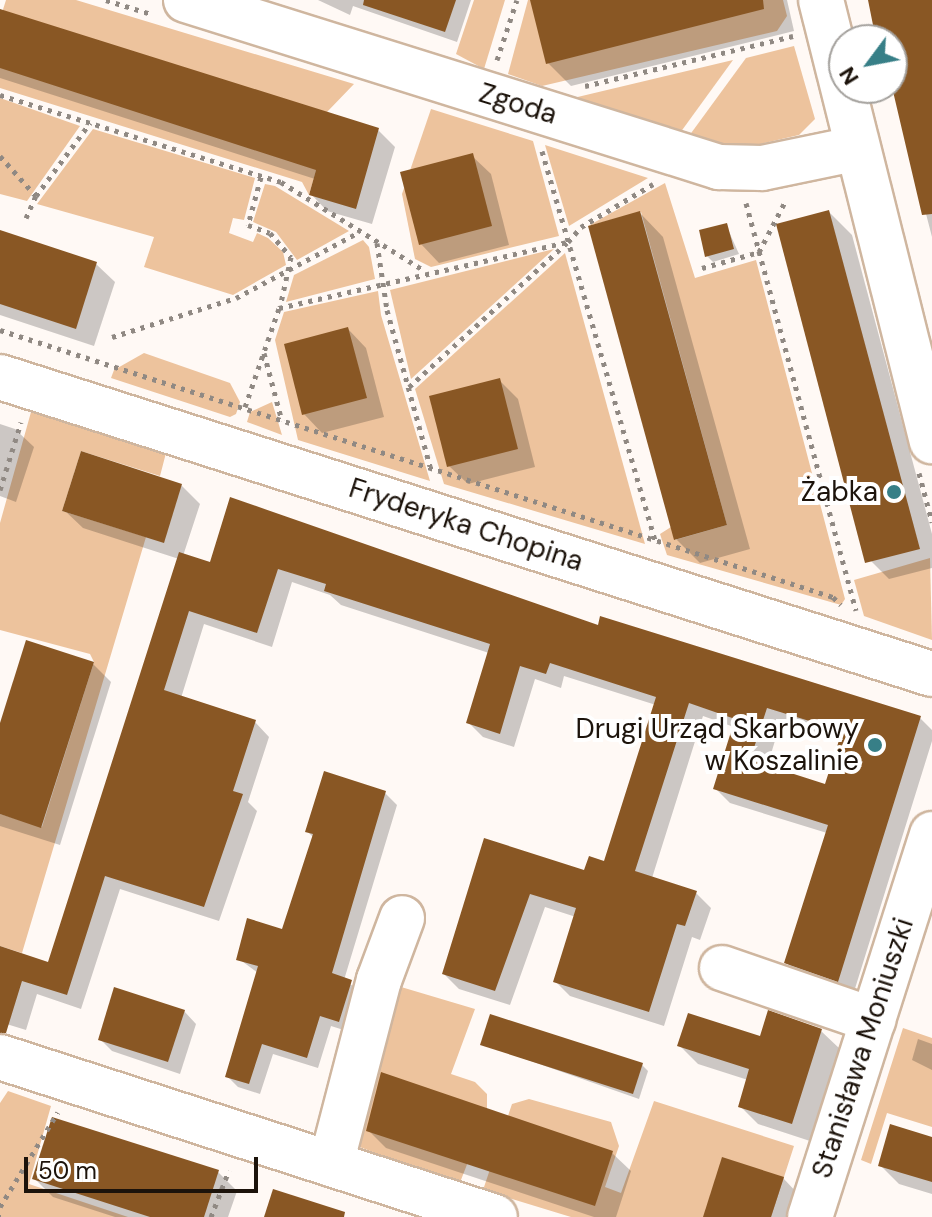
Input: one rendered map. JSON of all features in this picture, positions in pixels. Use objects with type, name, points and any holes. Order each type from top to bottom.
[{"type":"street","name":"Zgoda","points":[[186,0],[719,167],[762,168],[854,149]]},
{"type":"street","points":[[811,17],[854,149],[925,391],[932,441]]},
{"type":"street","name":"Fryderyka Chopina","points":[[16,382],[932,674]]},
{"type":"street","name":"Stanisława Moniuszki","points":[[810,1217],[932,834]]},
{"type":"street","points":[[331,1164],[379,980],[402,918]]},
{"type":"street","points":[[722,968],[873,1020]]},
{"type":"street","points":[[0,1057],[495,1217]]},
{"type":"path","points":[[496,63],[517,0]]},
{"type":"path","points":[[579,87],[811,17]]},
{"type":"path","points":[[0,95],[281,182],[426,272]]},
{"type":"path","points":[[26,218],[36,196],[90,123]]},
{"type":"path","points":[[537,135],[655,540]]},
{"type":"path","points":[[0,156],[36,196]]},
{"type":"path","points":[[409,387],[581,227],[667,175]]},
{"type":"path","points":[[245,407],[290,268],[286,247],[270,233],[248,225],[261,176]]},
{"type":"path","points":[[743,189],[861,627]]},
{"type":"path","points":[[702,268],[759,252],[791,190]]},
{"type":"path","points":[[112,337],[236,298],[360,231]]},
{"type":"path","points":[[377,241],[382,283],[430,467]]},
{"type":"path","points":[[279,308],[568,242]]},
{"type":"path","points":[[0,330],[833,597],[852,617]]},
{"type":"path","points":[[264,352],[282,421]]},
{"type":"path","points":[[0,490],[16,382]]},
{"type":"path","points":[[0,1207],[76,1082]]},
{"type":"path","points":[[211,1217],[242,1135]]},
{"type":"shaded area","points":[[6,0],[76,0],[354,84],[327,112],[332,114],[309,195],[302,182],[0,88],[0,19]]},
{"type":"shaded area","points":[[474,0],[505,0],[484,69],[456,54]]},
{"type":"shaded area","points":[[528,0],[783,0],[787,16],[777,31],[542,86],[508,74]]},
{"type":"shaded area","points":[[794,46],[815,119],[799,135],[743,148],[689,136],[746,58]]},
{"type":"shaded area","points":[[733,60],[680,133],[565,100]]},
{"type":"shaded area","points":[[0,98],[80,126],[27,201],[0,194]]},
{"type":"shaded area","points":[[431,109],[533,141],[559,236],[431,267],[415,259],[402,194]]},
{"type":"shaded area","points":[[93,129],[255,178],[244,220],[233,218],[229,233],[253,242],[257,233],[268,238],[283,252],[286,265],[233,295],[144,267],[154,237],[37,204]]},
{"type":"shaded area","points":[[545,145],[648,178],[569,226]]},
{"type":"shaded area","points":[[665,183],[695,278],[756,260],[845,599],[841,605],[667,555],[660,534],[671,527],[675,540],[727,525],[641,212],[588,226]]},
{"type":"shaded area","points":[[265,184],[275,186],[349,231],[297,260],[276,232],[253,222]]},
{"type":"shaded area","points":[[363,240],[369,247],[375,279],[286,302],[294,275]]},
{"type":"shaded area","points":[[554,249],[411,379],[390,290]]},
{"type":"shaded area","points":[[565,253],[645,544],[444,484],[415,389]]},
{"type":"shaded area","points":[[378,291],[381,315],[430,481],[298,440],[275,340],[284,312]]},
{"type":"shaded area","points":[[144,353],[230,383],[240,402],[236,414],[230,417],[111,378],[114,370]]},
{"type":"shaded area","points":[[272,402],[282,435],[247,422],[250,412]]},
{"type":"shaded area","points":[[31,412],[166,453],[160,476],[81,451],[62,511],[146,537],[22,953],[0,946],[0,814],[42,827],[94,662],[90,654],[0,630],[0,523]]},
{"type":"shaded area","points":[[930,558],[932,640],[864,616],[854,580]]},
{"type":"shaded area","points":[[391,984],[475,1009],[451,1074],[475,1082],[487,1094],[487,1113],[459,1185],[344,1141]]},
{"type":"shaded area","points":[[903,1028],[932,1038],[932,1127],[887,1113],[871,1164],[861,1160]]},
{"type":"shaded area","points":[[8,1091],[51,1106],[29,1184],[128,1217],[0,1217],[0,1103]]},
{"type":"shaded area","points":[[529,1099],[611,1122],[619,1146],[605,1187],[621,1193],[654,1101],[794,1146],[771,1217],[571,1217],[483,1190],[512,1104]]},
{"type":"building","points":[[364,0],[456,0],[445,32],[363,5]]},
{"type":"building","points":[[530,0],[763,0],[764,9],[546,64]]},
{"type":"building","points":[[868,0],[932,0],[932,214],[922,215],[896,104],[908,104],[908,24],[873,24]]},
{"type":"building","points":[[0,9],[379,128],[356,209],[309,195],[316,170],[0,68]]},
{"type":"building","points":[[473,153],[492,226],[419,245],[400,172]]},
{"type":"building","points":[[829,210],[920,549],[865,563],[776,224]]},
{"type":"building","points":[[640,211],[727,525],[674,540],[588,226]]},
{"type":"building","points":[[727,223],[734,249],[705,257],[699,230]]},
{"type":"building","points":[[0,230],[97,262],[76,329],[0,304]]},
{"type":"building","points":[[348,327],[367,398],[302,415],[284,344]]},
{"type":"building","points":[[500,378],[518,449],[447,467],[429,396]]},
{"type":"building","points":[[81,451],[182,484],[164,543],[62,511]]},
{"type":"building","points":[[230,497],[598,625],[600,616],[921,716],[838,982],[784,963],[828,825],[713,789],[735,719],[689,703],[635,871],[697,891],[685,926],[677,924],[649,1012],[553,982],[576,908],[530,894],[495,991],[442,974],[484,838],[584,870],[589,856],[604,861],[656,697],[550,663],[546,674],[520,666],[500,734],[466,723],[490,644],[324,591],[326,584],[278,569],[257,633],[189,611],[164,690],[256,720],[233,791],[243,794],[204,907],[105,876],[67,995],[22,981],[6,1033],[0,1033],[0,946],[48,962],[179,552],[210,562]],"holes":[[[767,708],[842,731],[825,784],[750,760]]]},
{"type":"building","points":[[26,640],[94,662],[41,828],[0,814],[0,723]]},
{"type":"building","points":[[324,771],[386,791],[332,973],[352,980],[339,1022],[320,1016],[307,1058],[262,1044],[249,1084],[225,1077],[258,966],[236,960],[247,918],[282,929],[313,834],[305,832]]},
{"type":"building","points":[[114,987],[185,1010],[168,1062],[98,1040]]},
{"type":"building","points":[[768,1010],[822,1029],[792,1124],[738,1107],[749,1069],[677,1046],[688,1013],[760,1036]]},
{"type":"building","points":[[490,1014],[643,1063],[633,1094],[480,1045]]},
{"type":"building","points":[[381,1072],[613,1151],[595,1206],[366,1131]]},
{"type":"building","points":[[52,1117],[219,1170],[204,1217],[150,1217],[32,1179]]},
{"type":"building","points":[[890,1124],[932,1137],[932,1182],[878,1166]]},
{"type":"building","points":[[722,1157],[784,1177],[771,1217],[703,1217]]},
{"type":"building","points":[[273,1189],[345,1212],[344,1217],[264,1217]]},
{"type":"place","name":"Żabka","points":[[894,492]]},
{"type":"place","name":"Drugi Urząd Skarbowy w Koszalinie","points":[[875,745]]}]
